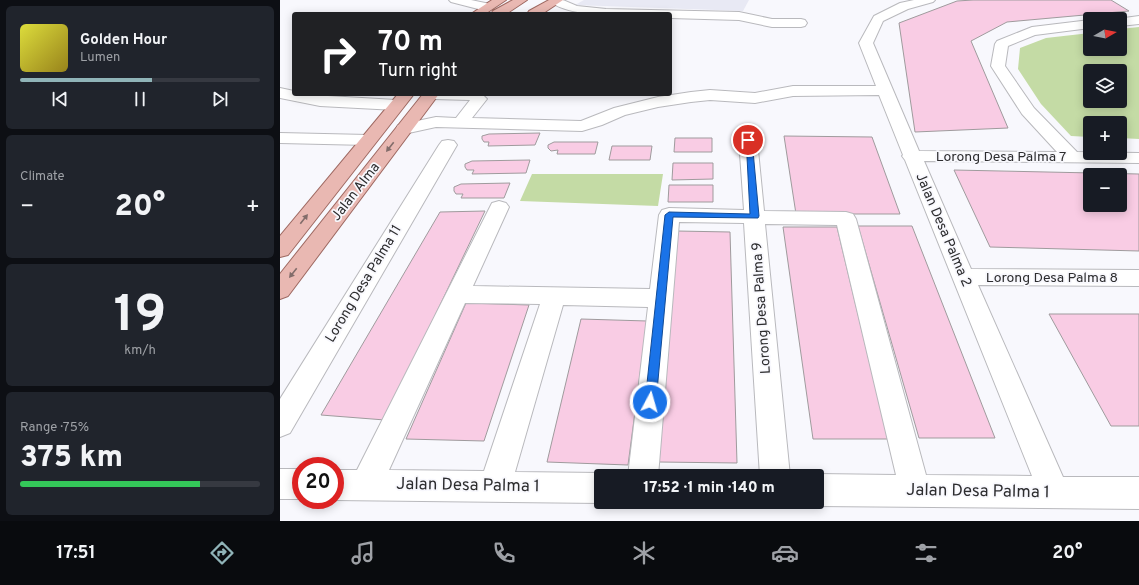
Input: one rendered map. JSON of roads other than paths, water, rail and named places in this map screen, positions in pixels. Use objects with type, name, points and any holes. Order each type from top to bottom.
[{"type":"main road","points":[[487,12],[500,0]]},
{"type":"main road","points":[[487,12],[521,0]]},
{"type":"main road","points":[[517,12],[537,0]]},
{"type":"main road","points":[[536,12],[557,0]]},
{"type":"main road","name":"Jalan Alma","points":[[280,290],[430,96]]},
{"type":"main road","name":"Jalan Alma","points":[[280,250],[401,100]]},
{"type":"street","points":[[455,0],[487,12]]},
{"type":"street","points":[[557,0],[567,8],[585,11],[611,12]]},
{"type":"street","name":"Jalan Desa Palma 2","points":[[929,0],[904,6],[878,19],[866,43],[911,156],[1054,492]]},
{"type":"street","points":[[672,14],[739,16],[772,23],[801,23]]},
{"type":"street","points":[[1127,21],[1139,20]]},
{"type":"street","points":[[1072,157],[1028,111],[998,66],[1002,44],[1032,31],[1083,25]]},
{"type":"street","points":[[404,129],[436,122],[582,126],[596,122],[620,111],[658,102],[691,97],[710,95],[755,98],[793,91],[885,90]]},
{"type":"street","points":[[280,93],[292,95]]},
{"type":"street","points":[[295,96],[320,101],[401,100]]},
{"type":"street","points":[[460,123],[479,100],[474,96]]},
{"type":"street","points":[[280,138],[368,140]]},
{"type":"street","name":"Lorong Desa Palma 9","points":[[748,140],[774,469]]},
{"type":"street","name":"Lorong Desa Palma 11","points":[[280,424],[448,145]]},
{"type":"street","name":"Lorong Desa Palma 7","points":[[911,156],[1139,158]]},
{"type":"street","points":[[366,485],[499,207]]},
{"type":"street","points":[[644,469],[669,215],[846,219],[915,491]]},
{"type":"street","name":"Lorong Desa Palma 8","points":[[964,278],[1139,278]]},
{"type":"street","points":[[457,294],[661,298]]},
{"type":"street","points":[[495,486],[554,296]]},
{"type":"street","points":[[280,484],[292,484]]},
{"type":"street","name":"Jalan Desa Palma 1","points":[[344,485],[594,488]]},
{"type":"street","name":"Jalan Desa Palma 1","points":[[824,490],[1139,493]]}]
